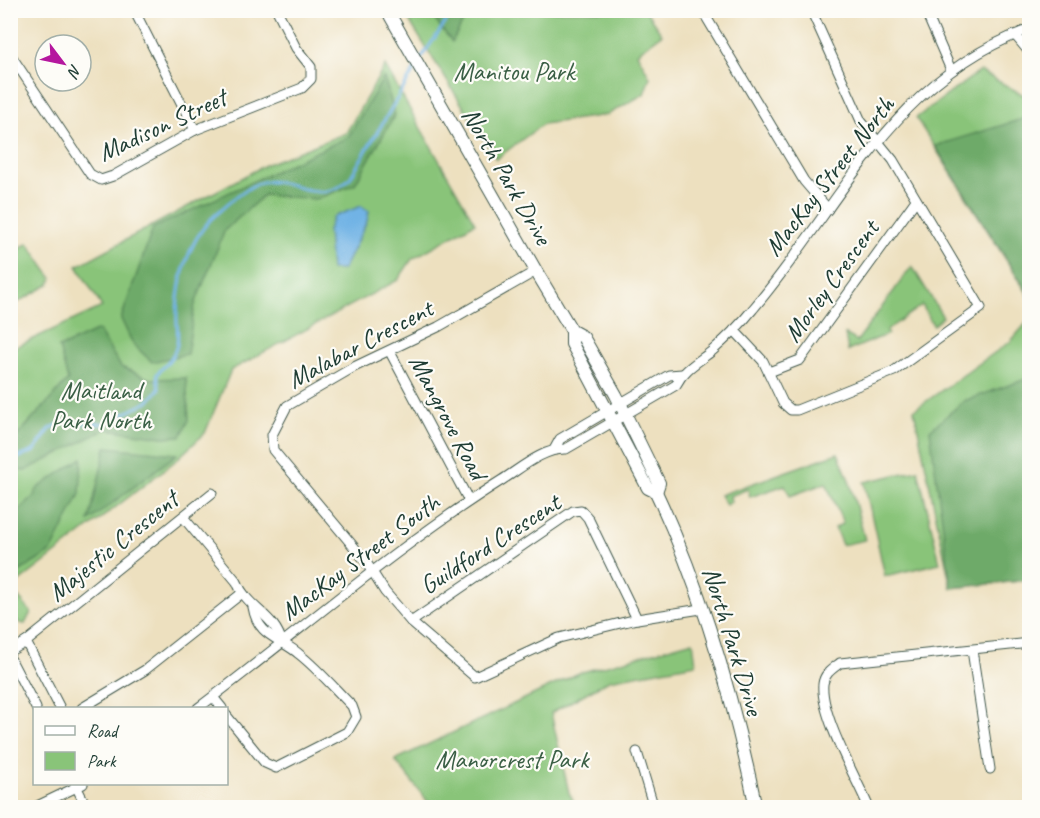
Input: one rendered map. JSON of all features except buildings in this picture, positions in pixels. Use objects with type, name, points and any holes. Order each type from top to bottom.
[{"type":"main road","name":"North Park Drive","points":[[387,10],[536,272],[572,331],[583,337],[623,409],[659,483],[656,492],[720,660],[756,807]]},
{"type":"main road","name":"North Park Drive","points":[[572,331],[572,344],[648,488],[656,492]]},
{"type":"street","points":[[135,10],[195,130]]},
{"type":"street","name":"Madison Street","points":[[10,54],[90,174],[101,180],[113,176],[195,130],[302,88],[310,79],[311,68],[296,48],[277,10]]},
{"type":"street","points":[[702,10],[804,181],[828,209]]},
{"type":"street","name":"Morley Crescent","points":[[734,330],[756,351],[769,372],[783,403],[791,410],[797,410],[894,371],[981,308],[892,160],[861,121],[811,10]]},
{"type":"street","points":[[924,10],[951,70]]},
{"type":"street","name":"MacKay Street North","points":[[623,409],[676,385],[682,374],[734,330],[769,289],[877,141],[915,99],[951,70],[1015,34],[1029,29]]},
{"type":"street","points":[[1015,34],[1029,53]]},
{"type":"street","name":"Morley Crescent","points":[[769,372],[800,360],[916,200]]},
{"type":"street","name":"Malabar Crescent","points":[[372,571],[273,450],[272,435],[287,406],[354,367],[390,352],[536,272]]},
{"type":"street","name":"Mangrove Road","points":[[390,352],[469,501]]},
{"type":"street","name":"MacKay Street South","points":[[199,707],[372,571],[469,501],[555,448],[560,439],[623,409]]},
{"type":"street","name":"Majestic Crescent","points":[[10,651],[26,642],[212,493]]},
{"type":"street","name":"Guildford Crescent","points":[[411,622],[573,511],[581,510],[588,518],[638,618]]},
{"type":"street","points":[[183,517],[237,582],[241,594],[253,607],[255,618],[270,637],[301,655],[352,706],[356,717],[347,732],[276,768],[265,763],[228,717]]},
{"type":"street","name":"Guildford Crescent","points":[[372,571],[385,592],[411,622],[475,677],[560,638],[638,618],[701,609]]},
{"type":"street","points":[[84,707],[145,670],[241,594]]},
{"type":"street","points":[[26,642],[59,707]]},
{"type":"street","points":[[869,807],[828,716],[823,684],[828,672],[840,663],[1029,643]]},
{"type":"street","points":[[972,650],[990,769]]},
{"type":"street","points":[[10,658],[35,707]]},
{"type":"street","points":[[213,697],[221,707]]},
{"type":"street","points":[[638,752],[654,807]]},
{"type":"street","points":[[33,807],[78,785],[87,807]]},
{"type":"green space","name":"Manitou Park","points":[[403,11],[646,11],[662,34],[637,53],[650,77],[644,94],[607,115],[543,124],[496,159]]},
{"type":"green space","points":[[428,11],[469,11],[452,42]]},
{"type":"green space","name":"Maitland Park North","points":[[385,66],[475,223],[412,259],[398,280],[231,370],[205,433],[174,462],[11,588],[11,349],[102,307],[77,266],[267,164],[346,133]]},
{"type":"green space","points":[[980,71],[1029,98],[1029,296],[916,118]]},
{"type":"green space","points":[[384,77],[395,115],[355,184],[317,199],[264,195],[225,230],[195,304],[187,354],[152,362],[133,344],[121,319],[153,228],[348,137]]},
{"type":"green space","points":[[1029,117],[1030,294],[1029,295],[935,146]]},
{"type":"green space","points":[[28,243],[52,278],[50,284],[15,304],[11,304],[11,254]]},
{"type":"green space","points":[[912,266],[943,317],[933,325],[922,305],[887,330],[888,334],[848,351],[845,334],[857,341]]},
{"type":"green space","points":[[1029,320],[1029,580],[951,588],[914,410],[1011,341]]},
{"type":"green space","points":[[98,330],[121,367],[150,379],[186,378],[189,420],[181,436],[163,437],[106,429],[25,471],[11,469],[11,438],[17,436],[68,380],[59,348]]},
{"type":"green space","points":[[1029,378],[1029,580],[951,588],[930,430],[964,401]]},
{"type":"green space","points":[[106,447],[177,454],[89,521]]},
{"type":"green space","points":[[838,453],[849,480],[865,540],[842,545],[835,528],[843,523],[826,483],[790,496],[785,485],[750,497],[748,489],[730,496],[731,502],[726,505],[720,495]]},
{"type":"green space","points":[[82,458],[80,494],[51,552],[14,575],[11,517],[33,497],[38,488]]},
{"type":"green space","points":[[918,470],[940,563],[885,576],[864,482]]},
{"type":"green space","points":[[18,597],[31,612],[25,624],[15,619],[11,610],[11,602]]},
{"type":"green space","name":"Manorcrest Park","points":[[693,641],[696,664],[609,680],[551,713],[569,793],[577,807],[432,807],[395,760],[579,673]]},
{"type":"water","points":[[361,206],[369,211],[367,221],[343,270],[331,270],[328,230],[333,217]]},
{"type":"waterway","points":[[419,61],[454,10]]},
{"type":"waterway","points":[[10,455],[15,459],[34,451],[50,429],[63,422],[103,424],[148,402],[159,389],[157,374],[176,348],[178,300],[182,275],[190,251],[203,229],[235,198],[256,184],[275,182],[317,192],[339,187],[350,178],[416,67]]}]
